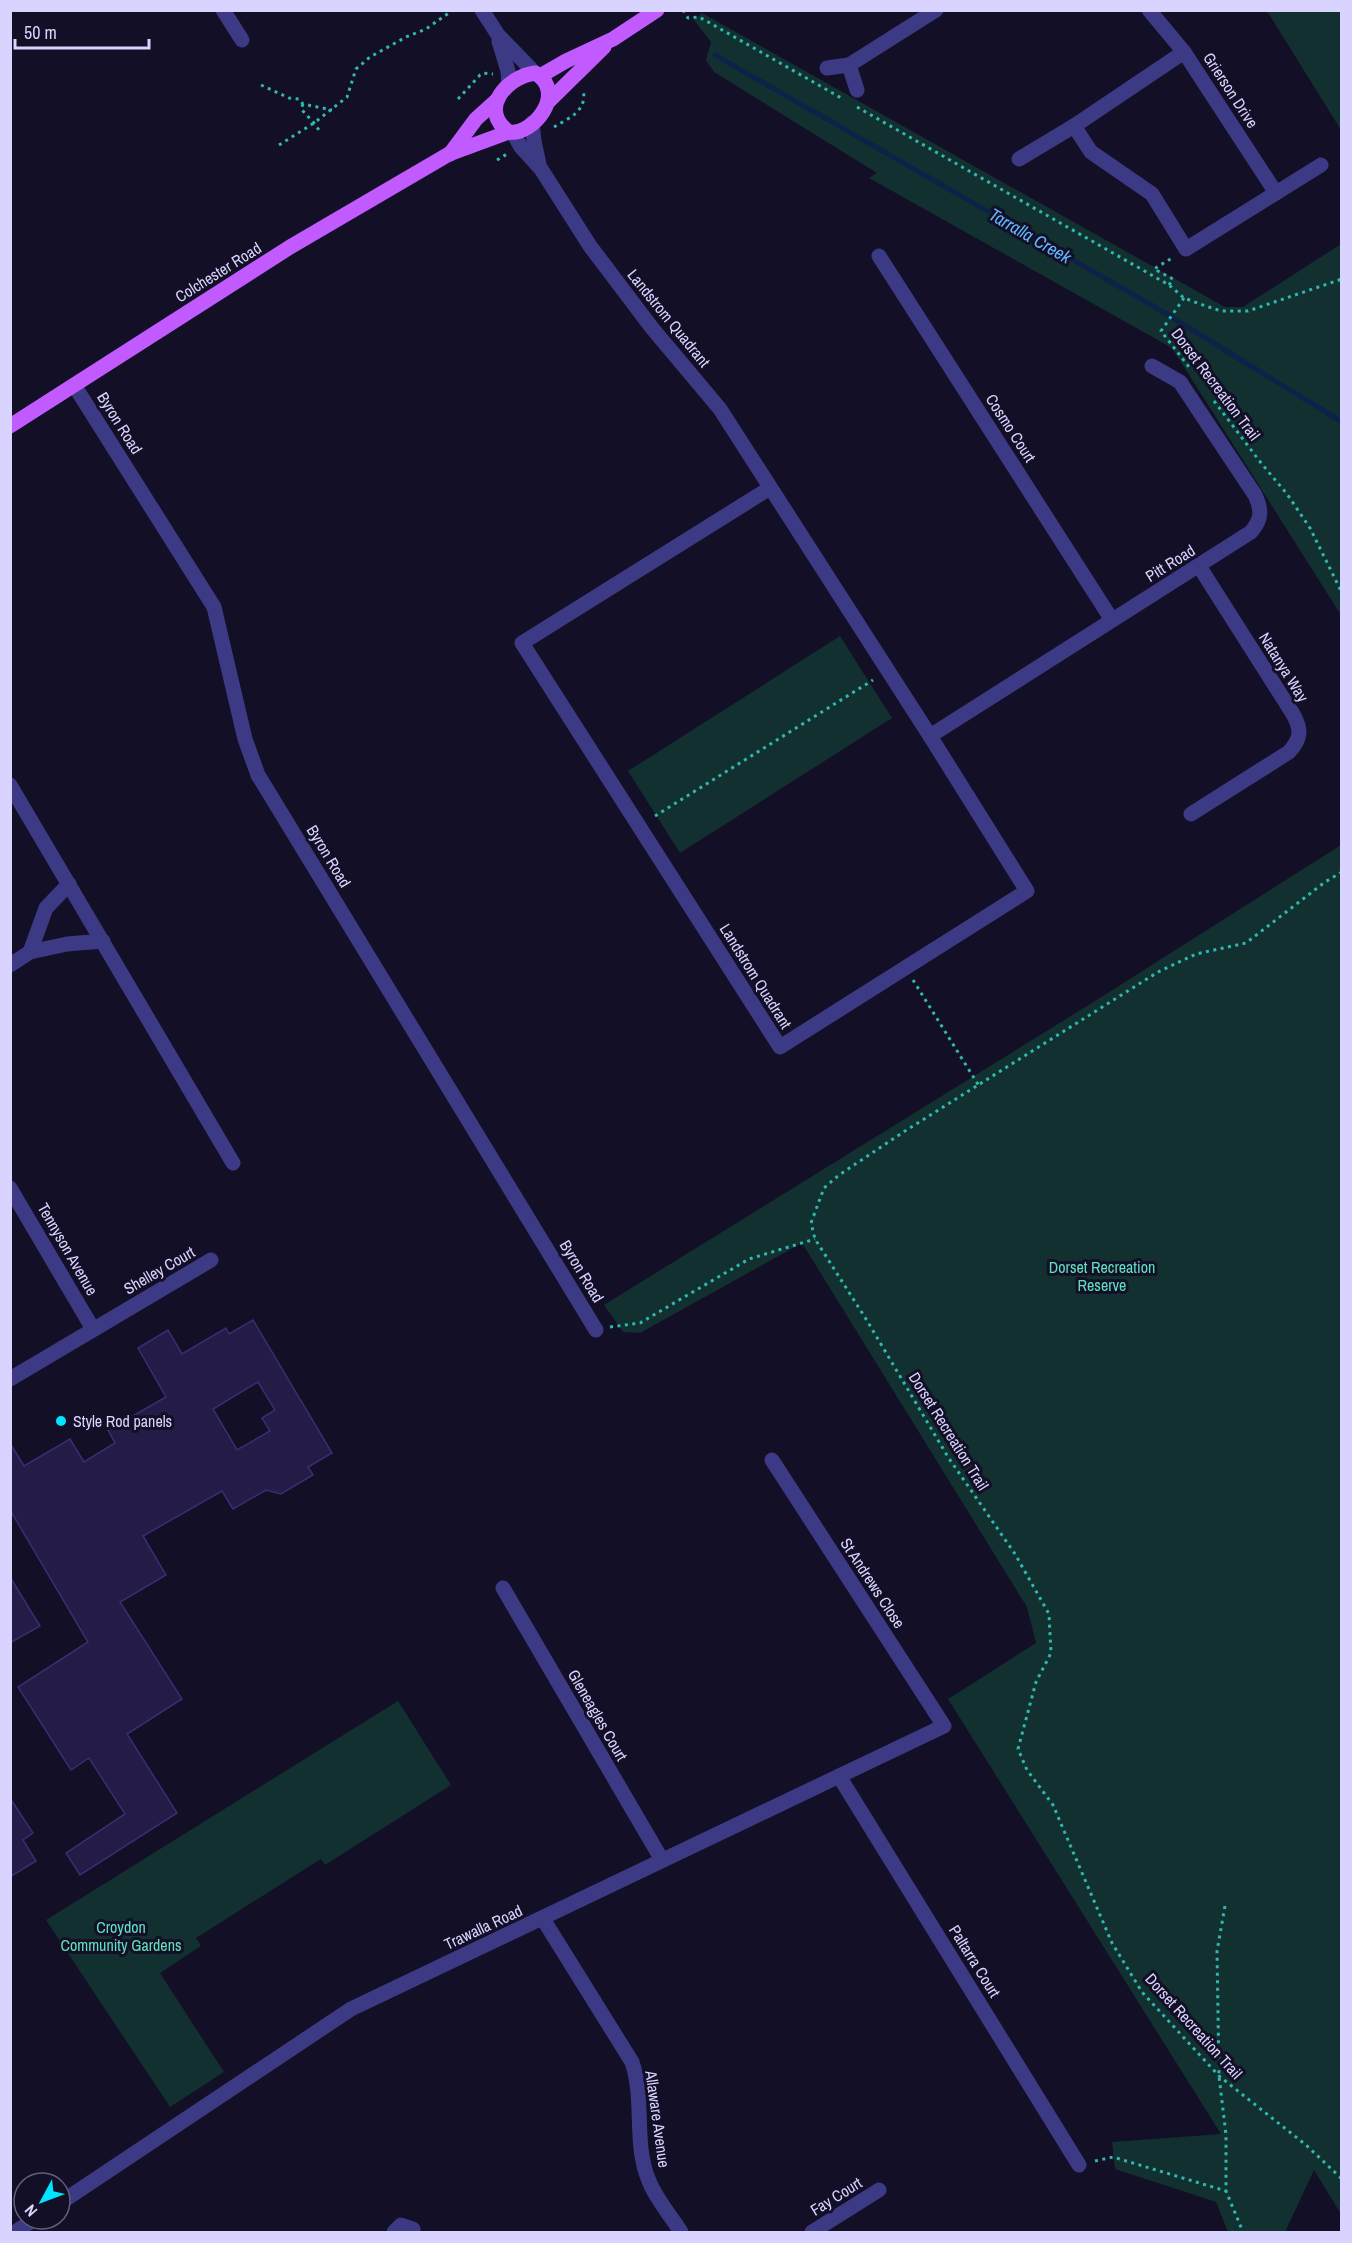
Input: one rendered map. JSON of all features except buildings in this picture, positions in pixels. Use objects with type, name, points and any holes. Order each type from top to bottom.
[{"type":"main road","points":[[613,39],[549,101],[525,129],[511,133],[497,120],[495,109],[504,78],[527,74],[538,75],[613,39],[657,10]]},
{"type":"main road","points":[[538,75],[548,86],[549,101]]},
{"type":"main road","name":"Colchester Road","points":[[449,154],[476,119],[497,100]]},
{"type":"main road","name":"Colchester Road","points":[[12,422],[290,247],[449,154],[511,133]]},
{"type":"street","points":[[223,10],[242,40]]},
{"type":"street","points":[[482,10],[498,35],[538,75]]},
{"type":"street","points":[[827,68],[849,65],[936,10]]},
{"type":"street","name":"Grierson Drive","points":[[1149,10],[1184,52],[1276,194]]},
{"type":"street","points":[[498,35],[508,71],[504,78]]},
{"type":"street","points":[[1019,159],[1074,126],[1184,52]]},
{"type":"street","points":[[849,65],[855,98]]},
{"type":"street","name":"Landstrom Quadrant","points":[[532,123],[541,169]]},
{"type":"street","points":[[1074,126],[1091,152],[1152,194],[1186,249],[1321,165]]},
{"type":"street","name":"Landstrom Quadrant","points":[[511,133],[541,169],[590,246],[652,328],[720,409],[1027,891],[780,1047],[522,643],[770,488]]},
{"type":"street","name":"Cosmo Court","points":[[879,256],[1112,620]]},
{"type":"street","name":"Pitt Road","points":[[930,736],[1251,532],[1261,516],[1260,506],[1180,382],[1152,366]]},
{"type":"street","name":"Byron Road","points":[[74,385],[214,607],[245,740],[258,775],[596,1330]]},
{"type":"street","name":"Natanya Way","points":[[1191,814],[1289,752],[1297,743],[1300,734],[1299,725],[1293,714],[1199,566]]},
{"type":"street","points":[[10,785],[233,1163]]},
{"type":"street","points":[[30,952],[46,908],[69,884]]},
{"type":"street","points":[[10,965],[30,952],[67,944],[103,940]]},
{"type":"street","name":"Tennyson Avenue","points":[[10,1188],[93,1329]]},
{"type":"street","name":"Shelley Court","points":[[10,1379],[211,1260]]},
{"type":"street","name":"St Andrews Close","points":[[772,1460],[944,1726]]},
{"type":"street","name":"Gleneagles Court","points":[[503,1588],[662,1860]]},
{"type":"street","name":"Trawalla Road","points":[[72,2195],[351,2009],[944,1726]]},
{"type":"street","name":"Paltarra Court","points":[[839,1776],[1079,2166]]},
{"type":"street","name":"Allaware Avenue","points":[[543,1919],[632,2062],[638,2079],[643,2153],[649,2181],[681,2232]]},
{"type":"street","name":"Fay Court","points":[[812,2232],[879,2190]]},
{"type":"street","points":[[394,2232],[401,2225],[413,2229],[412,2232]]},
{"type":"path","points":[[279,145],[314,123],[347,97],[356,69],[370,57],[426,29],[453,10]]},
{"type":"path","points":[[683,10],[688,18],[699,17],[845,100]]},
{"type":"path","points":[[458,99],[480,75],[504,78]]},
{"type":"path","points":[[261,85],[289,98],[299,99],[303,104],[332,110]]},
{"type":"path","points":[[547,132],[580,111],[585,96],[583,87]]},
{"type":"path","points":[[855,98],[1169,285],[1184,298]]},
{"type":"path","points":[[303,104],[302,109],[321,133]]},
{"type":"path","points":[[497,160],[511,152]]},
{"type":"path","points":[[1169,285],[1173,279],[1154,269],[1186,249]]},
{"type":"path","name":"Dorset Recreation Trail","points":[[1190,369],[1161,331],[1184,298],[1221,311],[1248,311],[1341,279]]},
{"type":"path","name":"Dorset Recreation Trail","points":[[1211,397],[1287,494],[1310,528],[1341,593]]},
{"type":"path","points":[[655,816],[873,680]]},
{"type":"path","points":[[596,1330],[640,1323],[749,1259],[815,1239],[811,1223],[824,1188],[839,1175],[1158,972],[1196,954],[1246,943],[1341,872]]},
{"type":"path","points":[[906,968],[979,1086]]},
{"type":"path","name":"Dorset Recreation Trail","points":[[815,1239],[866,1319],[948,1457],[1015,1554],[1049,1614],[1051,1653],[1036,1682],[1018,1749],[1027,1770],[1053,1805],[1112,1943],[1142,1992],[1219,2076],[1306,2145],[1341,2179]]},
{"type":"path","points":[[1225,1906],[1217,1951],[1219,2076],[1226,2135],[1226,2191],[1243,2232]]},
{"type":"path","points":[[1079,2166],[1113,2157],[1226,2191]]},
{"type":"green space","points":[[1267,11],[1341,11],[1341,130]]},
{"type":"green space","points":[[702,13],[1225,307],[1243,307],[1341,244],[1341,615],[1172,348],[869,178],[877,173],[714,72],[706,60],[711,42],[694,20]]},
{"type":"green space","points":[[840,636],[892,718],[680,853],[628,771]]},
{"type":"green space","name":"Dorset Recreation Reserve","points":[[1341,845],[1341,2214],[1314,2170],[1285,2232],[1228,2232],[1216,2202],[1115,2169],[1112,2142],[1221,2134],[948,1699],[1036,1643],[1027,1607],[802,1243],[640,1333],[623,1332],[604,1305],[1095,1001]]},
{"type":"green space","name":"Croydon Community Gardens","points":[[398,1701],[451,1785],[325,1865],[321,1859],[196,1938],[201,1946],[160,1973],[224,2072],[170,2107],[46,1920]]},
{"type":"waterway","name":"Tarralla Creek","points":[[715,55],[1155,307],[1342,422]]},
{"type":"place","name":"Style Rod panels","points":[[61,1421]]}]
